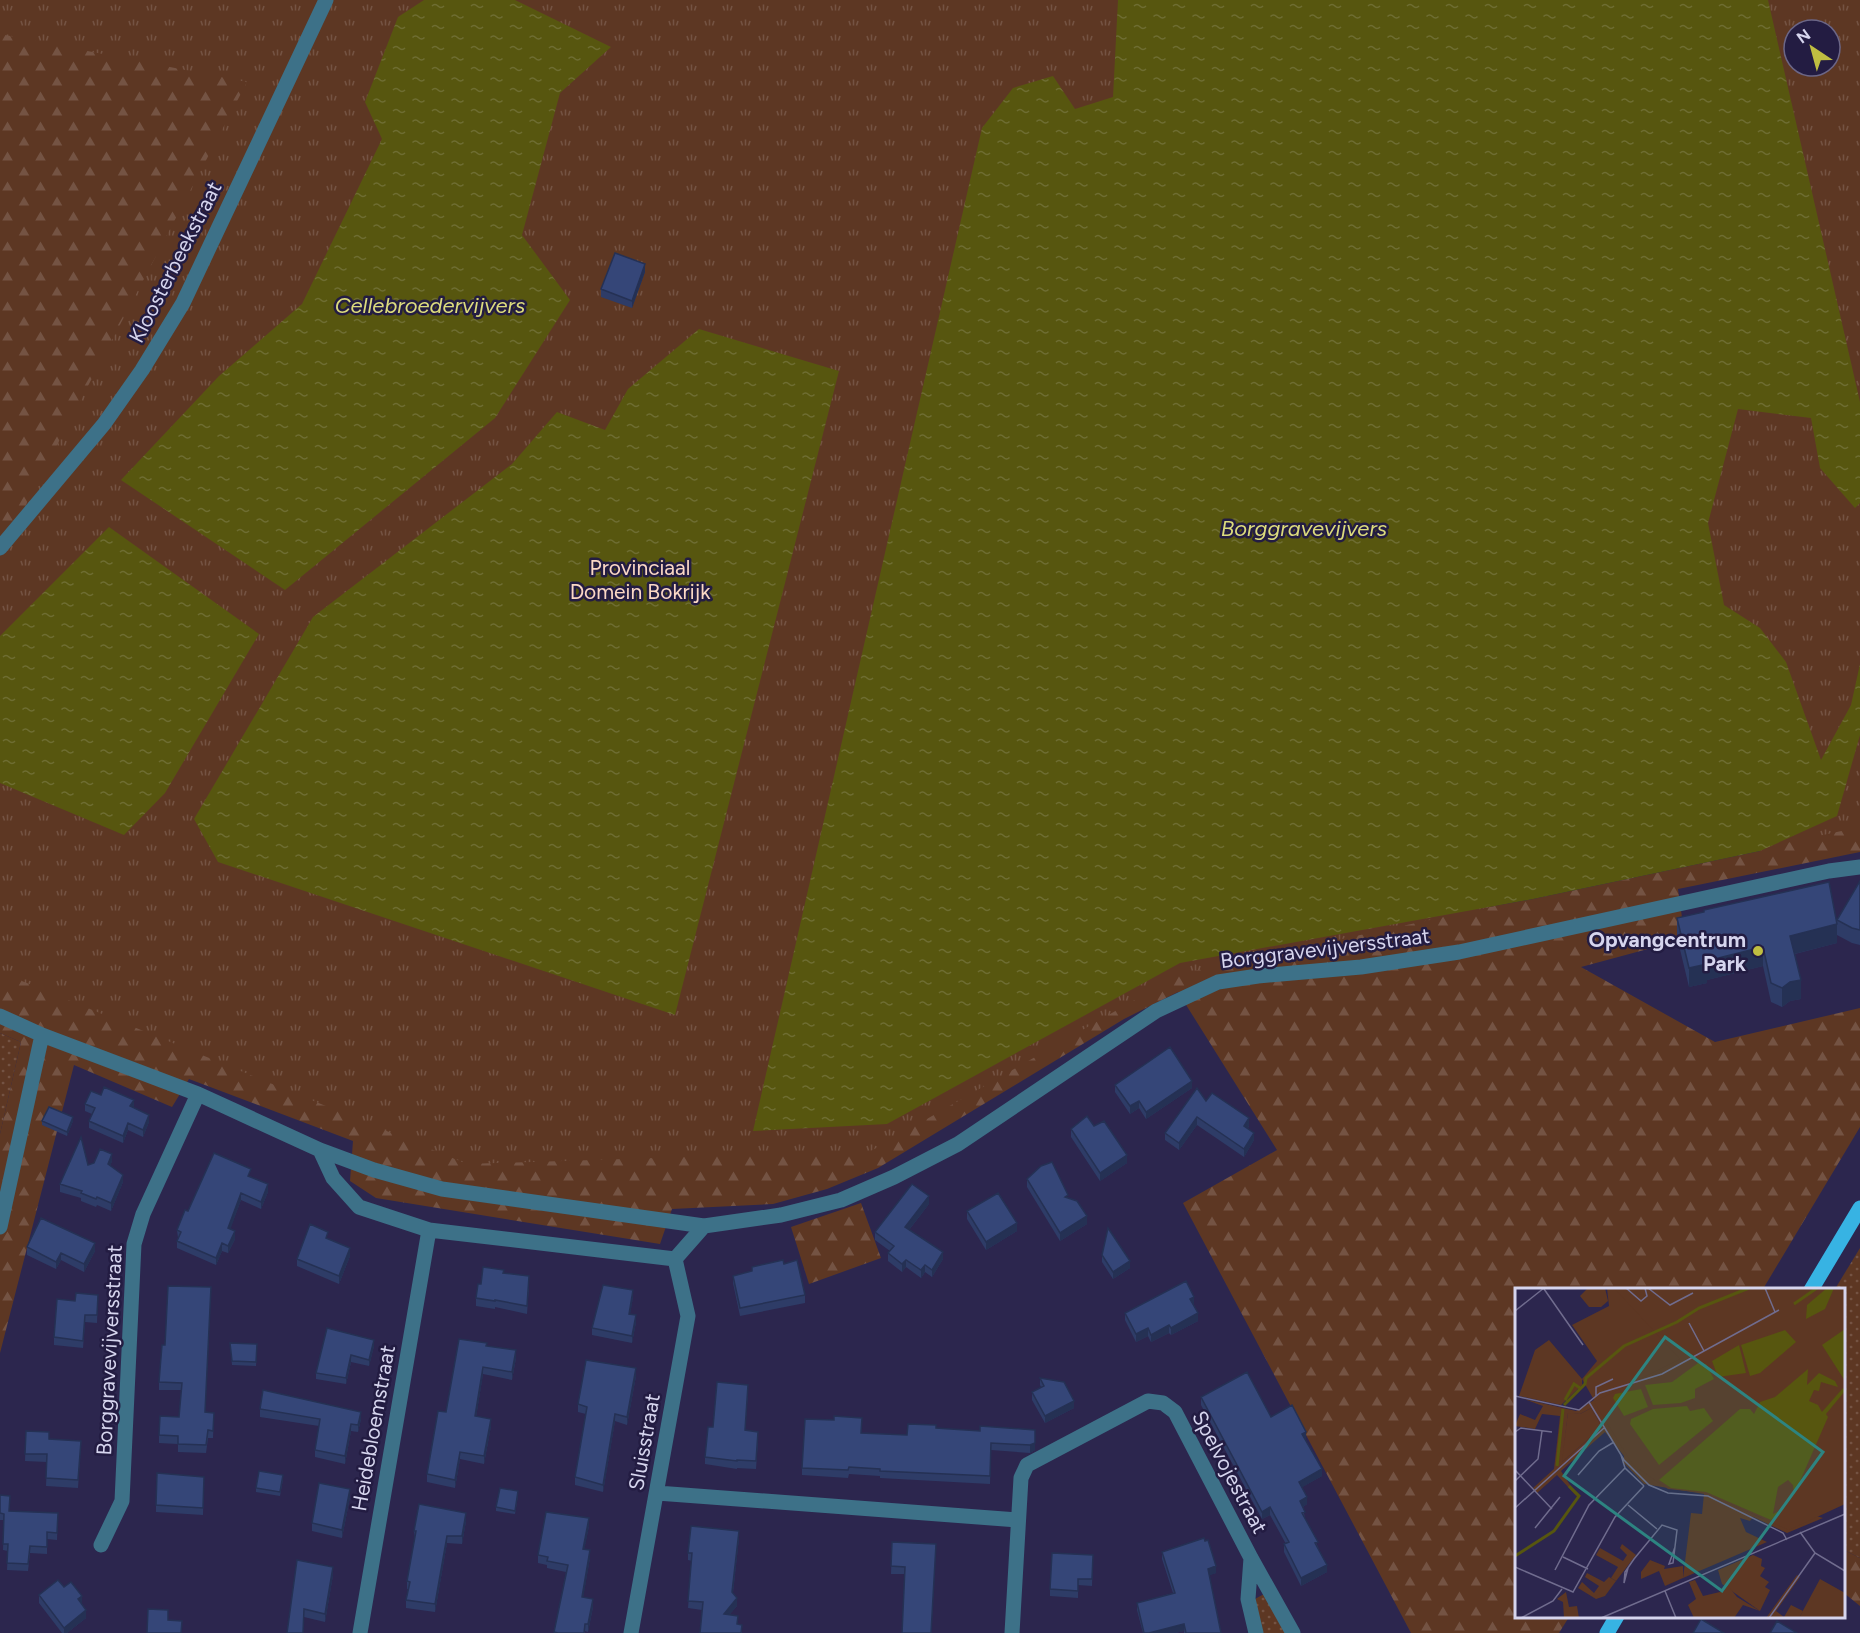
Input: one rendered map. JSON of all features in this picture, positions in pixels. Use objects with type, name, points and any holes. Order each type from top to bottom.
[{"type":"main road","points":[[1812,1288],[1860,1208]]},
{"type":"main road","points":[[1607,1633],[1616,1618]]},
{"type":"street","name":"Kloosterbeekstraat","points":[[0,548],[104,424],[142,370],[183,303],[326,0]]},
{"type":"street","name":"Borggravevijversstraat","points":[[0,1016],[42,1035],[198,1094],[320,1150],[374,1170],[442,1189],[704,1226],[781,1215],[841,1200],[894,1177],[958,1144],[1156,1011],[1218,982],[1361,967],[1459,952],[1818,874],[1860,867]]},
{"type":"street","points":[[0,1227],[42,1035]]},
{"type":"street","name":"Borggravevijversstraat","points":[[101,1545],[122,1501],[134,1244],[143,1214],[198,1094]]},
{"type":"street","points":[[320,1150],[333,1178],[359,1207],[429,1230],[675,1259],[704,1226]]},
{"type":"street","name":"Heidebloemstraat","points":[[360,1633],[429,1230]]},
{"type":"street","name":"Sluisstraat","points":[[631,1633],[688,1316],[675,1259]]},
{"type":"street","name":"Spelvojestraat","points":[[1012,1633],[1021,1478],[1027,1465],[1148,1401],[1163,1403],[1175,1412],[1293,1633]]},
{"type":"street","points":[[657,1492],[1018,1520]]},
{"type":"street","name":"Spelvojestraat","points":[[1251,1558],[1248,1599],[1256,1633]]},
{"type":"green space","points":[[0,0],[649,0],[1180,963],[1533,899],[1760,851],[1860,735],[1860,852],[1678,889],[1685,939],[1581,967],[1715,1042],[1860,1008],[1860,1127],[1764,1288],[1515,1288],[1515,1618],[1568,1618],[1559,1633],[1411,1633],[1183,1203],[1277,1150],[1178,992],[1124,1019],[878,1168],[827,1189],[773,1204],[672,1209],[660,1244],[376,1198],[350,1181],[353,1141],[189,1079],[172,1107],[74,1065],[0,1353],[0,1134],[21,1042],[0,1033]]},
{"type":"green space","name":"Provinciaal Domein Bokrijk","points":[[0,0],[1860,0],[1860,827],[1180,974],[871,1151],[467,1164],[0,972],[0,554],[247,82],[0,34]]},
{"type":"green space","points":[[0,1033],[21,1042],[0,1134]]},
{"type":"green space","points":[[861,1203],[881,1258],[809,1284],[791,1227]]},
{"type":"green space","points":[[1860,1248],[1860,1558],[1845,1550],[1845,1288],[1836,1288]]},
{"type":"green space","points":[[1845,1550],[1860,1558],[1860,1606],[1845,1594]]},
{"type":"green space","points":[[1264,1594],[1287,1633],[1262,1633],[1255,1599]]},
{"type":"water","name":"Cellebroedervijvers","points":[[424,0],[515,0],[611,47],[560,93],[522,235],[570,300],[495,418],[285,590],[121,480],[219,376],[302,304],[382,139],[365,102],[398,17]]},
{"type":"water","name":"Borggravevijvers","points":[[1118,0],[1768,0],[1782,61],[1782,78],[1786,78],[1860,402],[1860,503],[1855,508],[1820,468],[1811,418],[1738,409],[1708,523],[1724,605],[1760,628],[1786,662],[1821,760],[1851,705],[1860,664],[1860,735],[1837,816],[1760,851],[1533,899],[1180,963],[887,1124],[753,1131],[982,128],[1013,88],[1053,76],[1075,109],[1113,97]]},
{"type":"water","points":[[699,329],[839,371],[675,1015],[218,862],[194,819],[313,617],[512,464],[557,412],[605,430],[628,389]]},
{"type":"water","points":[[109,527],[259,634],[165,793],[124,835],[0,783],[0,636]]},
{"type":"building","points":[[615,253],[645,264],[632,301],[601,289]]},
{"type":"building","points":[[1860,881],[1860,930],[1837,920]]},
{"type":"building","points":[[1829,882],[1837,924],[1790,936],[1801,980],[1790,982],[1782,988],[1771,983],[1763,947],[1706,961],[1707,964],[1689,968],[1677,918]]},
{"type":"building","points":[[1170,1047],[1192,1081],[1146,1112],[1139,1101],[1130,1106],[1115,1085]]},
{"type":"building","points":[[104,1087],[134,1100],[130,1106],[149,1115],[143,1130],[128,1123],[123,1136],[89,1121],[95,1108],[85,1104],[91,1091],[101,1095]]},
{"type":"building","points":[[1197,1088],[1206,1101],[1212,1093],[1249,1118],[1244,1126],[1254,1133],[1244,1149],[1197,1117],[1179,1143],[1165,1133]]},
{"type":"building","points":[[49,1107],[73,1117],[67,1132],[42,1121]]},
{"type":"building","points":[[1087,1116],[1094,1126],[1104,1121],[1127,1155],[1100,1173],[1071,1129]]},
{"type":"building","points":[[81,1137],[88,1165],[94,1163],[100,1149],[112,1154],[108,1164],[123,1175],[111,1203],[60,1184]]},
{"type":"building","points":[[214,1153],[251,1169],[248,1176],[268,1184],[261,1202],[241,1193],[228,1228],[235,1231],[228,1246],[222,1243],[216,1258],[177,1241],[181,1232],[177,1230],[185,1210],[188,1211]]},
{"type":"building","points":[[1052,1162],[1068,1195],[1065,1197],[1077,1201],[1087,1216],[1060,1233],[1027,1179],[1041,1166]]},
{"type":"building","points":[[912,1184],[929,1196],[905,1227],[943,1252],[932,1270],[925,1265],[921,1270],[906,1260],[902,1264],[888,1253],[894,1246],[875,1232]]},
{"type":"building","points":[[998,1193],[1017,1223],[986,1242],[967,1211]]},
{"type":"building","points":[[41,1218],[95,1243],[84,1264],[61,1253],[56,1262],[27,1247]]},
{"type":"building","points":[[310,1224],[328,1232],[326,1238],[350,1248],[339,1276],[297,1259]]},
{"type":"building","points":[[1108,1228],[1130,1261],[1113,1272],[1102,1255]]},
{"type":"building","points":[[783,1260],[784,1264],[797,1260],[805,1295],[740,1308],[733,1276],[752,1271],[752,1267]]},
{"type":"building","points":[[483,1267],[504,1270],[503,1273],[529,1276],[527,1306],[476,1298]]},
{"type":"building","points":[[1186,1281],[1194,1297],[1190,1299],[1198,1313],[1171,1328],[1169,1325],[1151,1335],[1148,1328],[1136,1334],[1125,1313]]},
{"type":"building","points":[[603,1285],[633,1290],[629,1314],[636,1315],[632,1336],[592,1328]]},
{"type":"building","points":[[168,1286],[211,1287],[205,1412],[214,1413],[213,1431],[208,1430],[206,1445],[178,1444],[178,1436],[159,1435],[160,1416],[179,1417],[182,1383],[159,1382],[162,1345],[165,1345]]},
{"type":"building","points":[[76,1293],[98,1295],[97,1315],[85,1315],[83,1341],[54,1337],[57,1299],[75,1301]]},
{"type":"building","points":[[327,1328],[374,1340],[369,1360],[351,1355],[346,1378],[316,1373]]},
{"type":"building","points":[[459,1339],[516,1350],[512,1372],[483,1367],[475,1416],[491,1419],[484,1456],[460,1452],[455,1480],[427,1474],[438,1411],[446,1412]]},
{"type":"building","points":[[230,1343],[257,1344],[256,1362],[232,1361]]},
{"type":"building","points":[[586,1360],[636,1368],[627,1417],[615,1414],[603,1485],[575,1477],[587,1407],[578,1404]]},
{"type":"building","points":[[1247,1372],[1271,1417],[1292,1405],[1306,1432],[1302,1434],[1322,1469],[1299,1482],[1307,1497],[1300,1501],[1305,1512],[1302,1513],[1318,1542],[1315,1543],[1327,1565],[1301,1578],[1284,1544],[1289,1542],[1270,1507],[1262,1512],[1201,1397]]},
{"type":"building","points":[[1040,1378],[1064,1382],[1074,1401],[1045,1416],[1032,1392],[1044,1386]]},
{"type":"building","points":[[717,1382],[748,1385],[745,1430],[758,1432],[756,1461],[705,1457],[708,1427],[713,1427]]},
{"type":"building","points":[[263,1390],[361,1412],[358,1425],[351,1424],[345,1456],[315,1450],[320,1419],[260,1409]]},
{"type":"building","points":[[834,1416],[862,1418],[861,1433],[907,1435],[908,1424],[980,1431],[980,1426],[1035,1430],[1035,1443],[1030,1445],[991,1443],[990,1476],[880,1471],[880,1469],[849,1467],[848,1470],[802,1468],[805,1419],[834,1420]]},
{"type":"building","points":[[26,1431],[49,1432],[49,1439],[81,1441],[78,1480],[46,1478],[47,1454],[25,1454]]},
{"type":"building","points":[[259,1471],[283,1475],[280,1492],[256,1488]]},
{"type":"building","points":[[157,1473],[204,1477],[203,1508],[156,1505]]},
{"type":"building","points":[[319,1483],[350,1489],[342,1530],[312,1523]]},
{"type":"building","points":[[500,1488],[518,1491],[515,1511],[496,1507]]},
{"type":"building","points":[[0,1495],[10,1496],[9,1511],[58,1513],[57,1533],[47,1532],[47,1547],[30,1546],[28,1564],[7,1563],[8,1544],[3,1544],[4,1514],[0,1513]]},
{"type":"building","points":[[419,1504],[466,1513],[462,1536],[447,1536],[435,1604],[406,1600]]},
{"type":"building","points":[[546,1512],[589,1518],[583,1549],[590,1550],[582,1597],[593,1599],[584,1633],[554,1632],[568,1565],[547,1561],[548,1557],[538,1555]]},
{"type":"building","points":[[691,1526],[739,1531],[732,1592],[737,1598],[724,1614],[738,1616],[737,1624],[742,1625],[741,1633],[700,1633],[703,1602],[688,1601],[692,1553],[688,1553]]},
{"type":"building","points":[[1204,1538],[1205,1541],[1208,1540],[1216,1566],[1208,1569],[1221,1633],[1186,1633],[1184,1624],[1144,1633],[1137,1603],[1175,1593],[1162,1552]]},
{"type":"building","points":[[892,1542],[936,1544],[931,1633],[902,1633],[905,1567],[891,1566]]},
{"type":"building","points":[[1052,1553],[1093,1555],[1092,1579],[1078,1579],[1078,1591],[1050,1589]]},
{"type":"building","points":[[297,1560],[333,1567],[325,1614],[304,1609],[303,1633],[287,1633]]},
{"type":"building","points":[[58,1580],[64,1587],[71,1582],[82,1596],[78,1599],[86,1610],[64,1628],[39,1595]]},
{"type":"building","points":[[148,1609],[168,1610],[168,1620],[182,1621],[181,1633],[147,1633]]},
{"type":"building","points":[[1701,1619],[1724,1633],[1693,1633]]},
{"type":"building","points":[[1777,1621],[1797,1633],[1770,1633]]},
{"type":"place","name":"Opvangcentrum Park","points":[[1758,951]]}]
